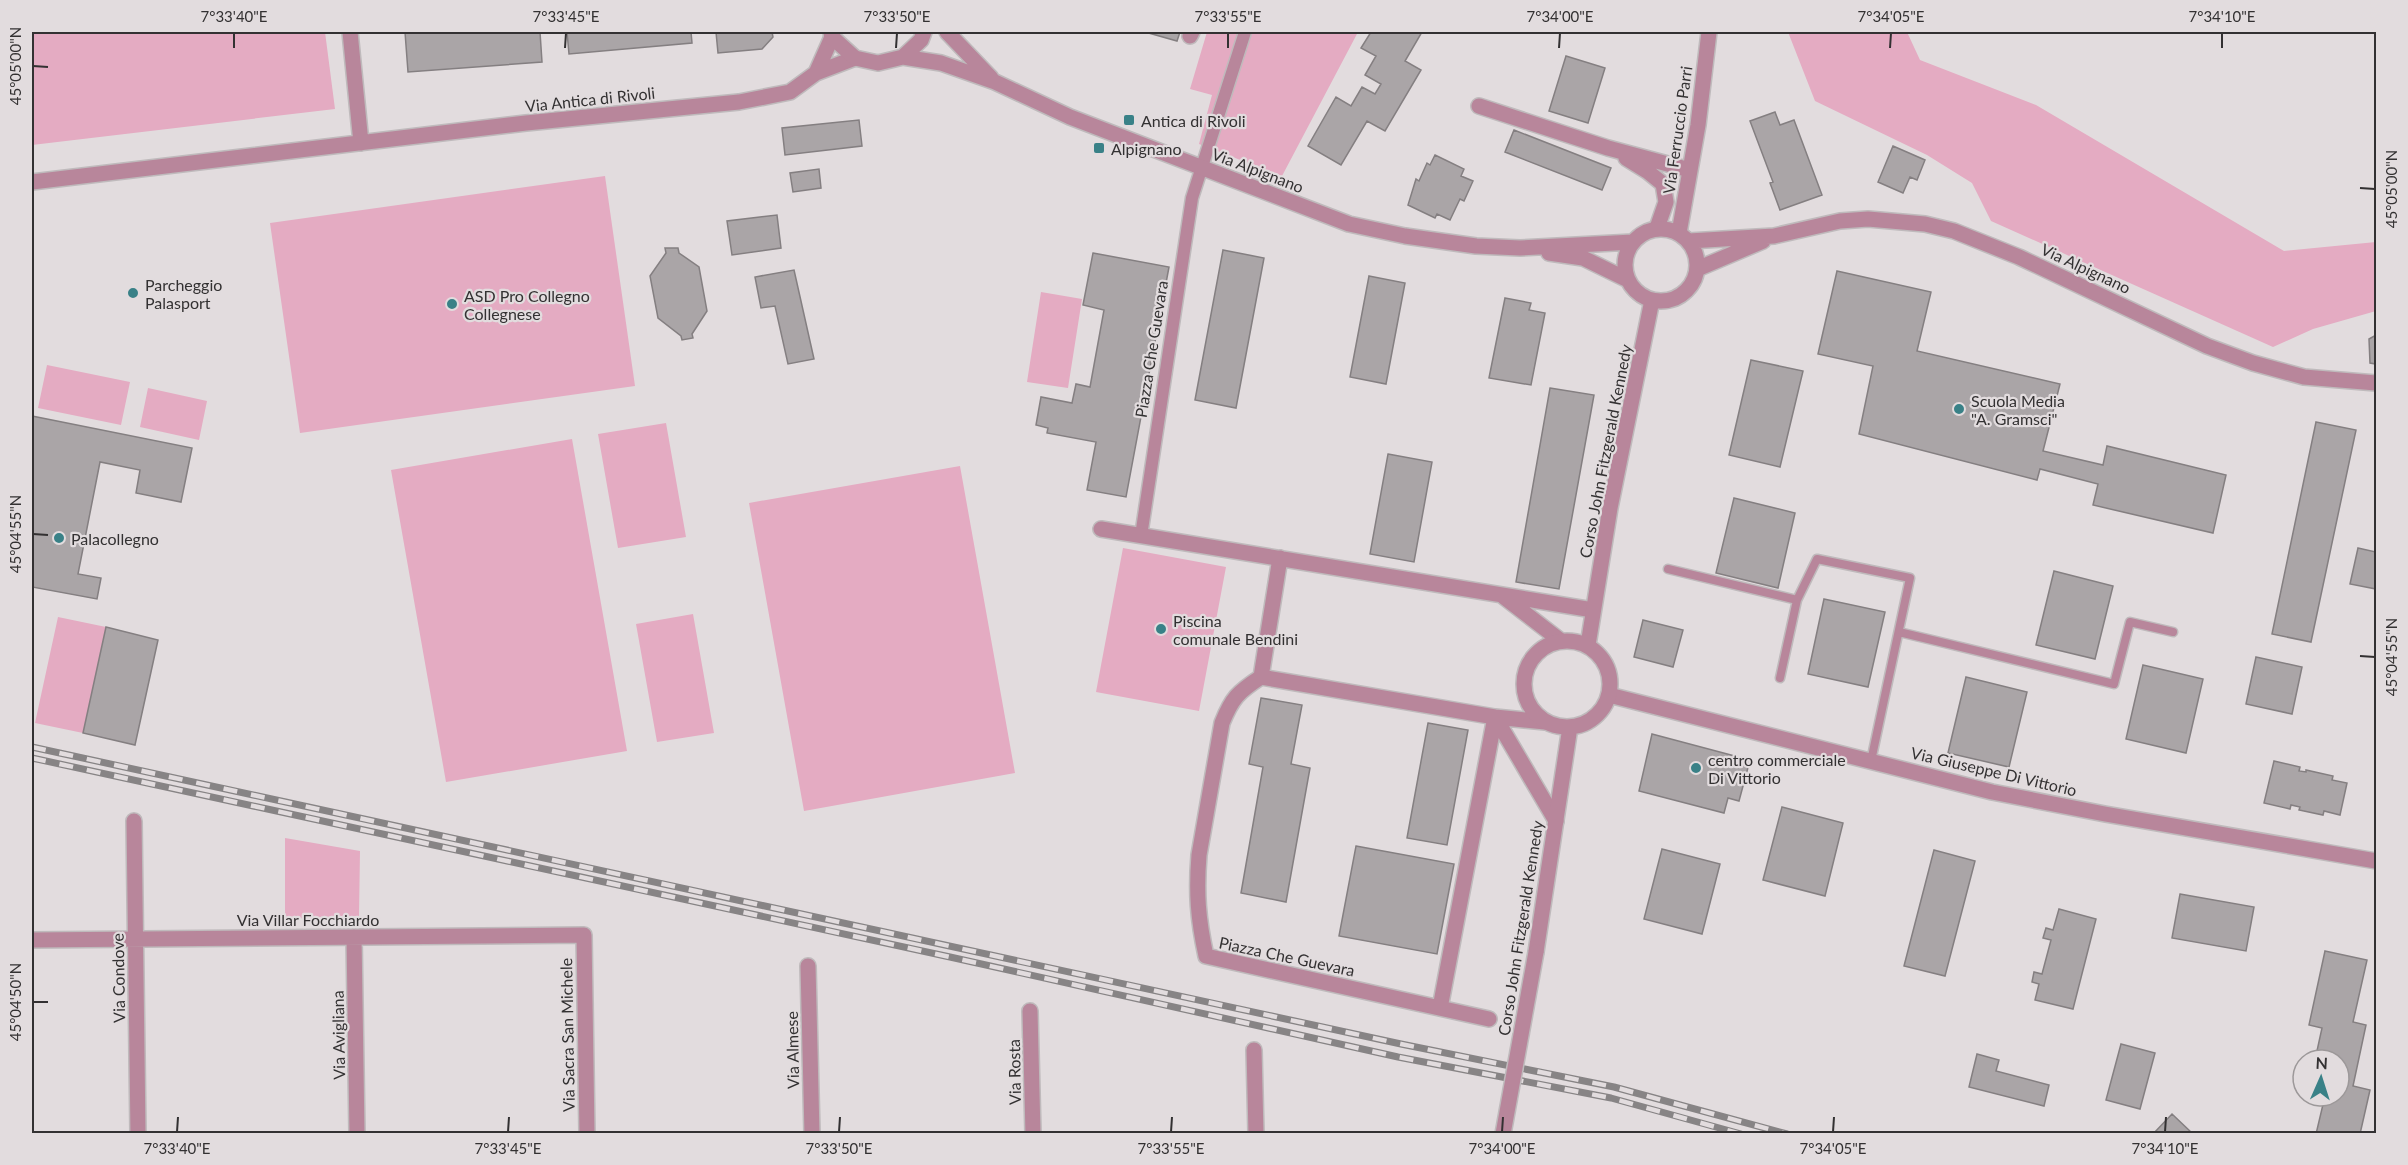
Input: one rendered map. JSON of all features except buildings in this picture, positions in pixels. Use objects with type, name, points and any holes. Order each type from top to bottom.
[{"type":"street","points":[[350,32],[361,143]]},
{"type":"street","points":[[903,57],[921,40],[924,32]]},
{"type":"street","points":[[947,32],[995,82]]},
{"type":"street","name":"Piazza Che Guevara","points":[[1141,536],[1192,198],[1245,32]]},
{"type":"street","name":"Via Ferruccio Parri","points":[[1684,237],[1690,170],[1709,32]]},
{"type":"street","points":[[831,34],[855,58],[816,73],[831,34]]},
{"type":"street","name":"Via Alpignano","points":[[855,58],[878,63],[903,57],[941,63],[995,82],[1070,117],[1349,224],[1406,236],[1476,246],[1520,248],[1633,242]]},
{"type":"street","name":"Via Antica di Rivoli","points":[[32,182],[739,102],[790,92],[816,73]]},
{"type":"street","points":[[1479,106],[1608,148],[1690,170]]},
{"type":"street","points":[[1608,148],[1647,171],[1663,184],[1666,202],[1657,228]]},
{"type":"street","name":"Via Alpignano","points":[[1697,269],[1774,236],[1840,221],[1859,219],[1925,224],[1954,231],[2019,257],[2207,346],[2253,363],[2304,377],[2376,383]]},
{"type":"street","points":[[1657,228],[1684,237],[1695,252],[1697,269],[1693,282],[1682,294],[1668,300],[1652,300],[1636,291],[1628,280],[1625,262],[1633,242],[1642,234],[1657,228]]},
{"type":"street","name":"Via Alpignano","points":[[1684,237],[1774,236]]},
{"type":"street","name":"Via Alpignano","points":[[1520,248],[1583,258],[1628,280]]},
{"type":"street","name":"Corso John Fitzgerald Kennedy","points":[[1588,645],[1611,508],[1652,300]]},
{"type":"street","points":[[1101,529],[1593,610]]},
{"type":"street","points":[[1280,558],[1261,677],[1495,717],[1570,727],[1589,722],[1600,713],[1609,695],[1610,681],[1605,662],[1588,645],[1569,640],[1552,643],[1537,652],[1526,667],[1523,688],[1530,707],[1545,722]]},
{"type":"street","points":[[1502,595],[1561,641]]},
{"type":"street","name":"Piazza Che Guevara","points":[[1261,677],[1238,692],[1229,705],[1222,723],[1197,877],[1197,907],[1206,956],[1490,1019]]},
{"type":"street","name":"Via Giuseppe Di Vittorio","points":[[1609,695],[2026,798],[2376,861]]},
{"type":"street","points":[[1495,717],[1556,821]]},
{"type":"street","points":[[1440,1008],[1495,717]]},
{"type":"street","name":"Corso John Fitzgerald Kennedy","points":[[1503,1134],[1536,952],[1570,727]]},
{"type":"street","name":"Via Condove","points":[[134,821],[138,1134]]},
{"type":"street","name":"Via Villar Focchiardo","points":[[32,940],[584,935]]},
{"type":"street","name":"Via Sacra San Michele","points":[[584,935],[587,1134]]},
{"type":"street","name":"Via Avigliana","points":[[354,937],[357,1134]]},
{"type":"street","name":"Via Almese","points":[[808,966],[812,1134]]},
{"type":"street","name":"Via Rosta","points":[[1030,1011],[1033,1134]]},
{"type":"street","points":[[1254,1050],[1256,1134]]},
{"type":"lane","points":[[1780,678],[1797,600],[1817,559],[1911,578],[1871,761]]},
{"type":"lane","points":[[1668,569],[1797,600]]},
{"type":"lane","points":[[1899,632],[2114,684],[2130,621],[2174,632]]},
{"type":"shaded area","points":[[32,32],[325,32],[335,109],[32,145]]},
{"type":"shaded area","points":[[1207,32],[1358,32],[1282,176],[1199,144],[1212,95],[1190,89]]},
{"type":"shaded area","points":[[1788,32],[1907,32],[1920,60],[2036,105],[2284,251],[2376,242],[2376,311],[2313,329],[2273,347],[1991,221],[1972,183],[1927,155],[1815,101]]},
{"type":"shaded area","name":"ASD Pro Collegno Collegnese","points":[[605,176],[635,386],[300,433],[270,223]]},
{"type":"shaded area","points":[[1041,292],[1082,299],[1068,388],[1027,382]]},
{"type":"shaded area","points":[[47,365],[130,382],[121,425],[38,408]]},
{"type":"shaded area","points":[[148,388],[207,401],[199,440],[140,427]]},
{"type":"shaded area","points":[[666,423],[686,537],[618,548],[598,434]]},
{"type":"shaded area","points":[[572,439],[627,751],[446,782],[391,470]]},
{"type":"shaded area","points":[[960,466],[1015,773],[804,811],[749,503]]},
{"type":"shaded area","name":"Piscina comunale Bendini","points":[[1123,548],[1226,567],[1199,711],[1096,692]]},
{"type":"shaded area","points":[[693,614],[714,733],[657,742],[636,624]]},
{"type":"shaded area","points":[[58,617],[106,627],[83,733],[35,723]]},
{"type":"shaded area","points":[[285,838],[360,851],[359,916],[285,919]]},
{"type":"railway","points":[[32,747],[1401,1044],[1614,1087],[1787,1134]]},
{"type":"railway","points":[[32,758],[950,957],[1398,1057],[1611,1098],[1741,1134]]},
{"type":"place","name":"Antica di Rivoli","points":[[1129,120]]},
{"type":"place","name":"Alpignano","points":[[1099,148]]},
{"type":"place","name":"Parcheggio Palasport","points":[[133,293]]},
{"type":"place","name":"ASD Pro Collegno Collegnese","points":[[452,304]]},
{"type":"place","name":"Scuola Media \"A. Gramsci\"","points":[[1959,409]]},
{"type":"place","name":"Palacollegno","points":[[59,538]]},
{"type":"place","name":"Piscina comunale Bendini","points":[[1161,629]]},
{"type":"place","name":"centro commerciale Di Vittorio","points":[[1696,768]]}]
